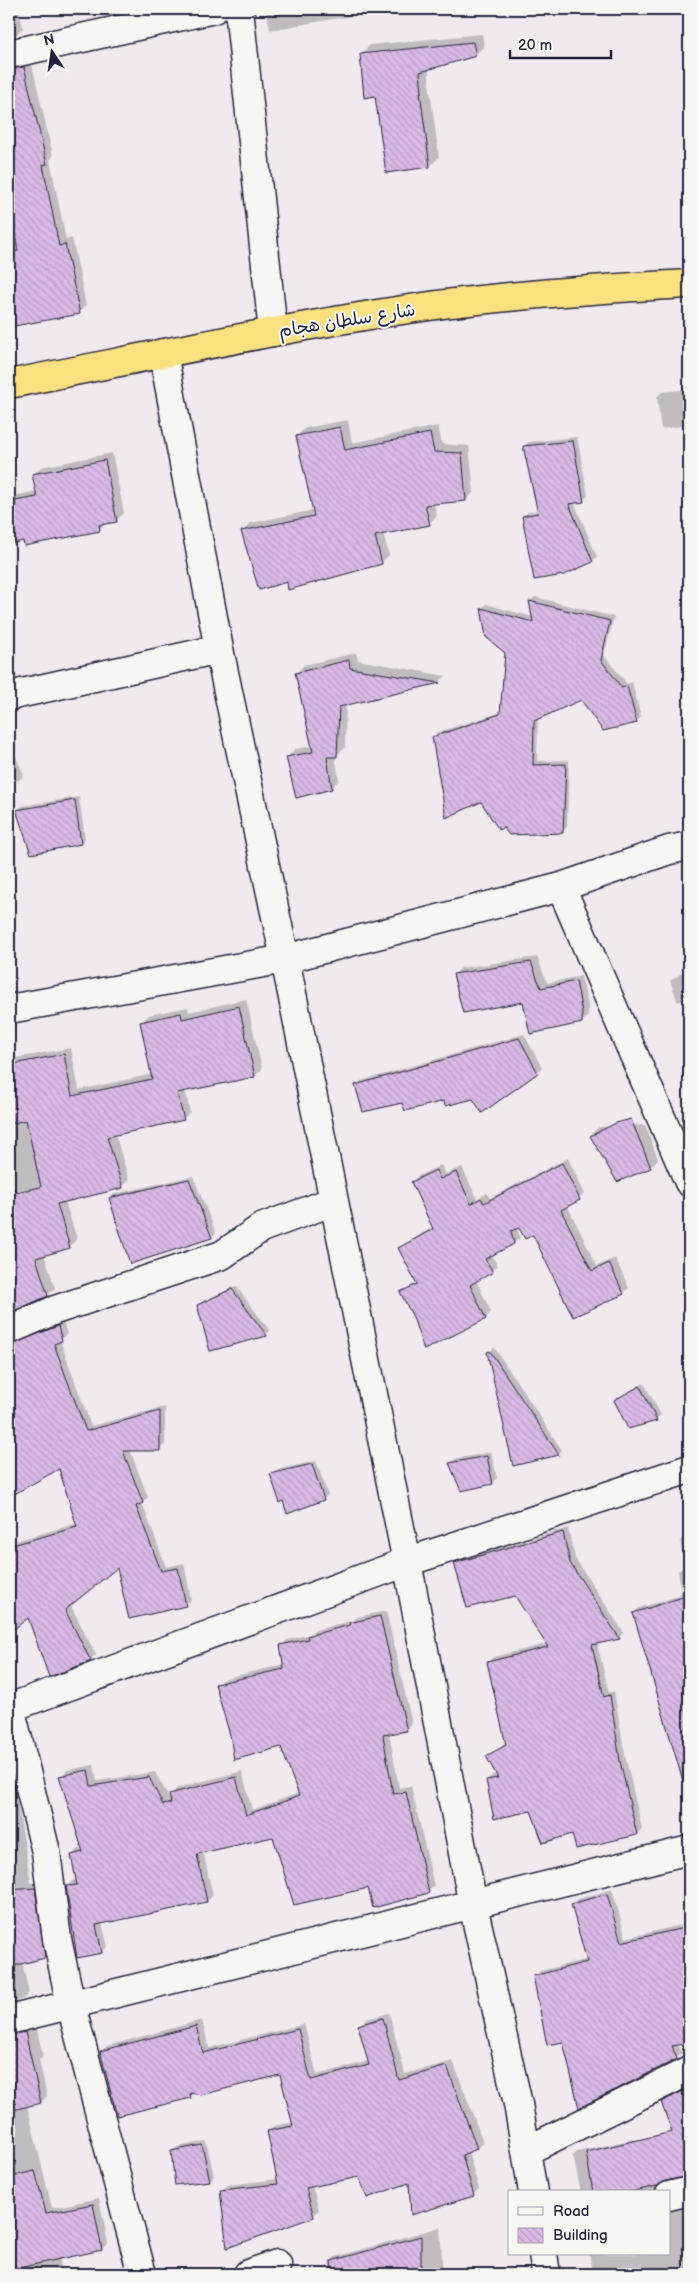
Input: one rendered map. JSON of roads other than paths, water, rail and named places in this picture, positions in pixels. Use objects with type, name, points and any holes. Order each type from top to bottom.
[{"type":"highway","name":"شارع سلطان هجام","points":[[9,384],[273,332],[444,304],[588,290],[689,284]]},
{"type":"street","points":[[9,54],[214,9]]},
{"type":"street","points":[[239,9],[273,332]]},
{"type":"street","points":[[163,353],[219,649],[285,959],[407,1562],[473,1905],[533,2190]]},
{"type":"street","points":[[9,696],[219,649]]},
{"type":"street","points":[[9,1009],[285,959],[561,887],[669,850],[689,846]]},
{"type":"street","points":[[561,887],[689,1182]]},
{"type":"street","points":[[9,1330],[55,1310],[222,1255],[262,1228],[334,1200]]},
{"type":"street","points":[[142,2274],[71,2005],[57,1939],[46,1852],[9,1707],[407,1562],[689,1469]]},
{"type":"street","points":[[9,2020],[689,1850]]},
{"type":"street","points":[[526,2151],[689,2071]]},
{"type":"street","points":[[670,2196],[689,2190]]},
{"type":"street","points":[[543,2256],[546,2274]]},
{"type":"street","points":[[248,2274],[277,2264]]}]
